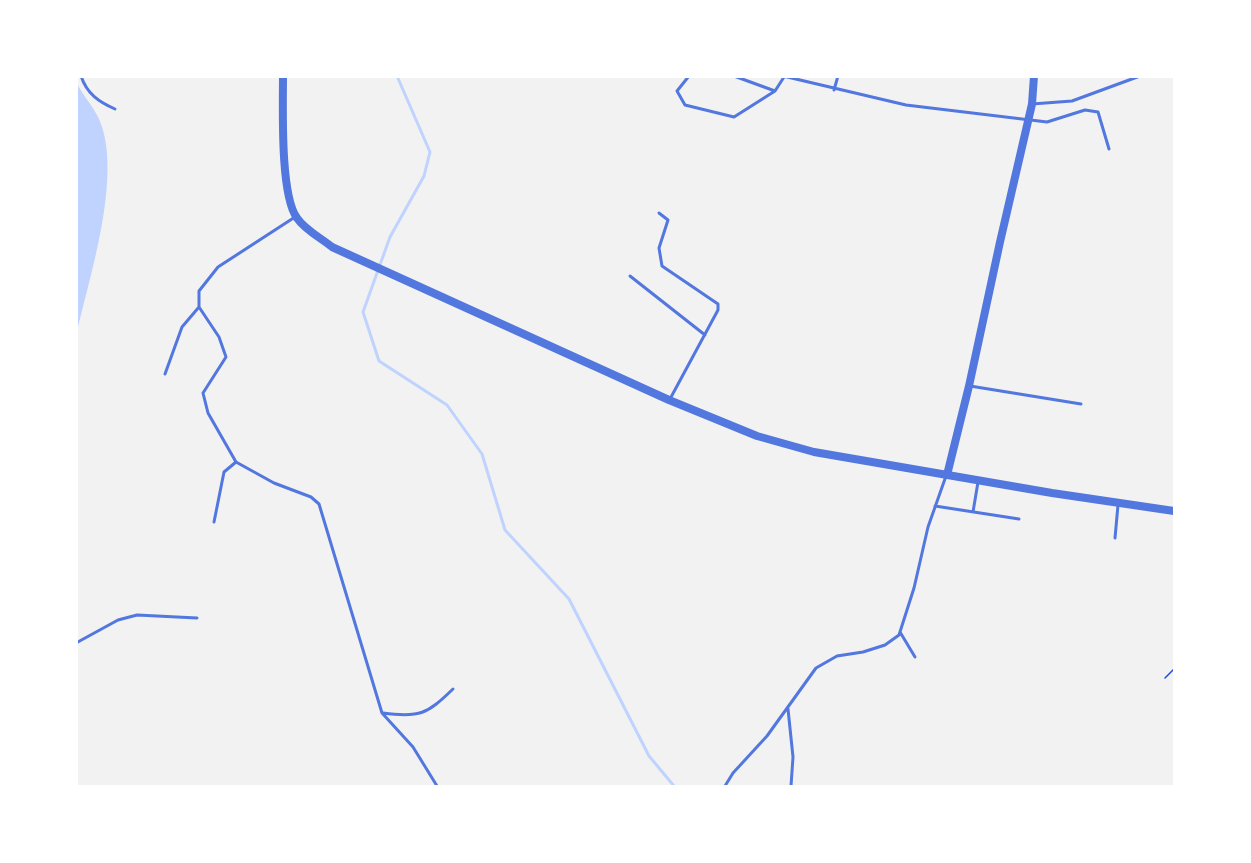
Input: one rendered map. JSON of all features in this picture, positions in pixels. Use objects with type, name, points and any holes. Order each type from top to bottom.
[{"type":"street","points":[[282,76],[288,191],[296,217],[332,247],[669,400],[757,436],[814,452],[1174,511]]},
{"type":"street","points":[[947,475],[1029,120],[1034,76]]},
{"type":"lane","points":[[81,76],[85,87],[99,102],[116,109]]},
{"type":"lane","points":[[689,76],[677,91],[685,105],[734,117],[774,91],[784,77],[906,105],[1029,120],[1047,122],[1085,110],[1098,112],[1109,149]]},
{"type":"lane","points":[[734,76],[774,91]]},
{"type":"lane","points":[[834,90],[838,76]]},
{"type":"lane","points":[[1032,104],[1072,101],[1140,76]]},
{"type":"lane","points":[[659,213],[668,220],[658,248],[662,266],[718,304],[718,310],[669,400]]},
{"type":"lane","points":[[296,217],[218,267],[199,291],[199,307],[219,337],[226,357],[203,393],[208,413],[236,462],[274,483],[311,497],[319,504],[382,713],[413,747],[437,786]]},
{"type":"lane","points":[[630,276],[705,335]]},
{"type":"lane","points":[[165,374],[182,327],[199,307]]},
{"type":"lane","points":[[969,386],[1081,404]]},
{"type":"lane","points":[[214,522],[224,472],[236,462]]},
{"type":"lane","points":[[725,786],[733,773],[766,736],[816,668],[837,656],[863,652],[885,645],[899,636],[914,588],[928,527],[947,475]]},
{"type":"lane","points":[[974,512],[978,480]]},
{"type":"lane","points":[[1115,538],[1118,503]]},
{"type":"lane","points":[[935,506],[1019,519]]},
{"type":"lane","points":[[76,643],[118,620],[137,615],[197,618]]},
{"type":"lane","points":[[900,632],[915,657]]},
{"type":"lane","points":[[382,713],[407,717],[421,713],[435,707],[453,689]]},
{"type":"lane","points":[[788,707],[793,757],[791,786]]},
{"type":"path","points":[[1165,678],[1174,669]]},
{"type":"water","points":[[77,84],[97,115],[105,137],[108,163],[102,222],[77,332]]},
{"type":"waterway","points":[[397,76],[430,152],[424,176],[390,237],[363,312],[379,361],[447,405],[482,454],[505,530],[569,599],[649,756],[674,786]]}]
